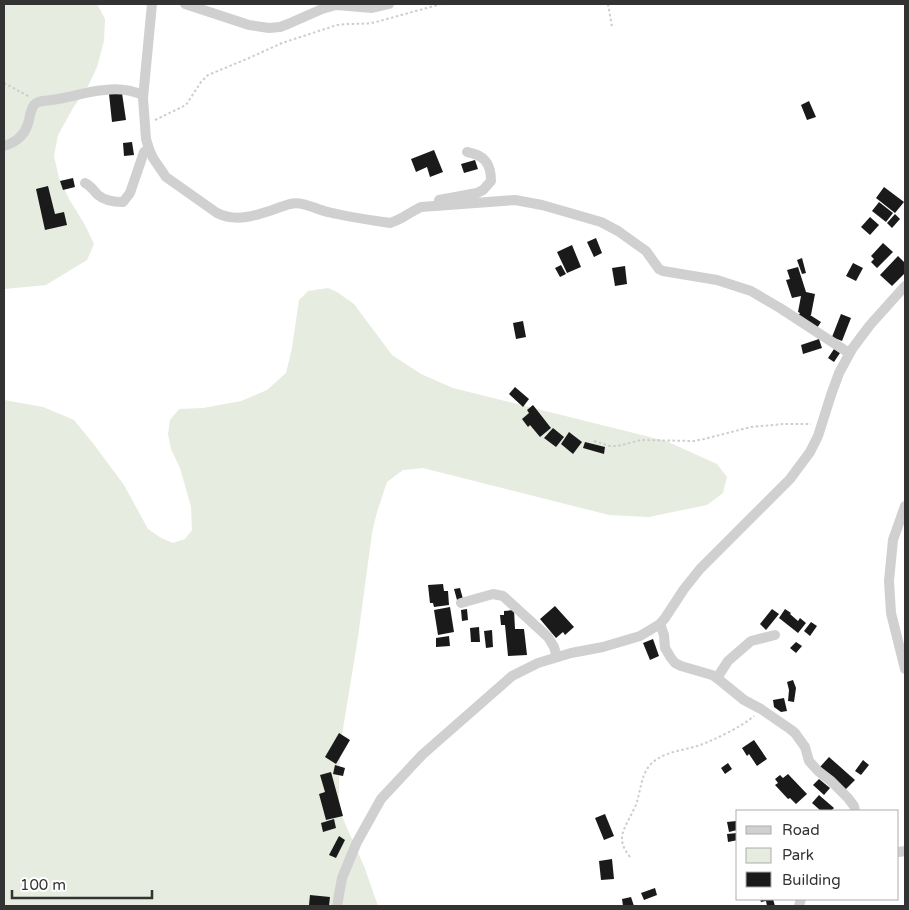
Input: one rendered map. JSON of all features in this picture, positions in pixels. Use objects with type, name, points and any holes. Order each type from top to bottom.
[{"type":"street","points":[[152,4],[143,94],[144,124],[148,149],[166,177],[206,206],[224,216],[241,218],[296,203],[313,206],[326,212],[390,223],[421,207],[515,200],[542,205],[601,222],[618,231],[646,251],[658,269],[717,280],[751,291],[849,353]]},
{"type":"street","points":[[185,4],[249,25],[269,28],[280,27],[336,5],[372,8],[389,4]]},
{"type":"street","points":[[4,146],[17,140],[23,134],[28,126],[34,105],[39,102],[104,90],[134,91],[143,94]]},
{"type":"street","points":[[85,184],[90,186],[101,198],[123,202],[130,193],[144,152],[148,149]]},
{"type":"street","points":[[428,207],[437,201],[483,190],[491,181],[491,174],[486,160],[481,156],[466,152]]},
{"type":"street","points":[[337,906],[342,878],[357,842],[381,799],[422,755],[512,676],[538,663],[557,657],[603,647],[640,636],[660,624],[666,618],[684,588],[700,569],[790,479],[810,452],[839,373],[849,353],[870,325],[905,286]]},
{"type":"street","points":[[905,506],[893,540],[889,581],[891,613],[905,668]]},
{"type":"street","points":[[461,603],[493,594],[503,596],[548,637],[557,657]]},
{"type":"street","points":[[660,624],[665,648],[675,662],[681,666],[712,675],[744,700],[790,728],[805,747],[809,761],[848,798],[855,810]]},
{"type":"street","points":[[717,678],[728,660],[751,641],[775,635]]},
{"type":"path","points":[[144,124],[186,105],[201,82],[208,75],[282,43],[337,25],[368,24],[441,4]]},
{"type":"path","points":[[608,4],[612,27]]},
{"type":"path","points":[[4,83],[39,102]]},
{"type":"path","points":[[594,441],[610,446],[618,446],[641,440],[704,440],[751,427],[784,424],[821,425]]},
{"type":"path","points":[[630,856],[624,849],[622,834],[638,800],[644,774],[650,765],[670,752],[698,746],[716,739],[751,718],[761,709]]},
{"type":"green space","points":[[4,4],[97,4],[105,19],[104,41],[97,67],[87,88],[58,135],[54,156],[59,178],[94,244],[87,260],[46,285],[4,289]]},
{"type":"green space","points":[[328,288],[354,304],[392,355],[421,374],[453,388],[666,441],[717,464],[727,477],[723,493],[707,505],[649,517],[609,515],[423,468],[403,470],[387,482],[372,533],[341,741],[339,776],[339,809],[364,866],[378,906],[4,906],[4,400],[43,407],[74,420],[124,485],[148,529],[161,538],[173,543],[185,539],[192,530],[191,507],[180,468],[171,449],[168,434],[170,420],[179,409],[203,408],[241,401],[267,390],[286,373],[292,348],[299,300],[308,291]]},
{"type":"building","points":[[122,93],[126,120],[112,122],[109,94]]},
{"type":"building","points":[[809,101],[816,117],[807,120],[801,105]]},
{"type":"building","points":[[132,142],[134,155],[124,156],[123,143]]},
{"type":"building","points":[[434,150],[443,172],[430,177],[427,167],[416,172],[411,159]]},
{"type":"building","points":[[475,160],[478,169],[464,173],[461,164]]},
{"type":"building","points":[[73,178],[75,187],[63,190],[60,181]]},
{"type":"building","points":[[48,186],[55,214],[64,212],[67,225],[45,230],[36,189]]},
{"type":"building","points":[[884,187],[904,202],[895,213],[876,198]]},
{"type":"building","points":[[879,202],[893,213],[886,222],[872,211]]},
{"type":"building","points":[[895,214],[900,219],[892,228],[887,223]]},
{"type":"building","points":[[870,217],[879,225],[870,235],[861,227]]},
{"type":"building","points":[[596,238],[602,253],[594,257],[587,242]]},
{"type":"building","points":[[883,243],[893,252],[877,268],[871,262],[874,259],[871,256]]},
{"type":"building","points":[[572,245],[581,267],[567,273],[557,252]]},
{"type":"building","points":[[898,256],[905,263],[905,273],[892,286],[880,275]]},
{"type":"building","points":[[802,258],[806,273],[802,274],[797,260]]},
{"type":"building","points":[[853,263],[863,268],[856,281],[846,276]]},
{"type":"building","points":[[561,265],[566,274],[560,277],[555,268]]},
{"type":"building","points":[[625,266],[627,284],[615,286],[612,268]]},
{"type":"building","points":[[798,267],[806,292],[815,294],[810,315],[821,322],[817,328],[798,316],[800,313],[798,312],[801,296],[792,298],[786,280],[790,279],[787,270]]},
{"type":"building","points":[[841,314],[851,318],[842,341],[832,337]]},
{"type":"building","points":[[523,321],[526,337],[516,339],[513,323]]},
{"type":"building","points":[[819,339],[822,348],[803,354],[801,345]]},
{"type":"building","points":[[834,349],[840,353],[834,362],[828,358]]},
{"type":"building","points":[[515,387],[529,399],[523,407],[509,394]]},
{"type":"building","points":[[533,405],[551,428],[540,437],[522,419],[529,413],[527,410]]},
{"type":"building","points":[[553,428],[564,437],[556,447],[544,438]]},
{"type":"building","points":[[569,432],[582,442],[573,454],[561,444]]},
{"type":"building","points":[[585,442],[605,447],[604,454],[583,448]]},
{"type":"building","points":[[443,584],[444,591],[448,591],[449,605],[434,607],[433,603],[430,603],[428,585]]},
{"type":"building","points":[[460,588],[463,599],[457,600],[454,589]]},
{"type":"building","points":[[555,606],[574,627],[565,635],[563,632],[556,638],[540,619]]},
{"type":"building","points":[[450,607],[454,632],[438,635],[434,610]]},
{"type":"building","points":[[467,609],[468,620],[462,621],[461,610]]},
{"type":"building","points":[[772,609],[779,614],[766,630],[760,624]]},
{"type":"building","points":[[785,609],[798,621],[800,618],[806,623],[798,633],[779,618]]},
{"type":"building","points":[[514,610],[515,629],[524,629],[527,655],[508,656],[505,625],[501,625],[500,615],[504,615],[504,611]]},
{"type":"building","points":[[811,622],[817,626],[810,636],[804,631]]},
{"type":"building","points":[[479,627],[480,642],[471,642],[470,628]]},
{"type":"building","points":[[492,630],[493,647],[486,648],[484,631]]},
{"type":"building","points":[[449,636],[450,646],[436,647],[436,638]]},
{"type":"building","points":[[653,639],[659,656],[650,660],[643,643]]},
{"type":"building","points":[[796,642],[802,646],[796,653],[790,648]]},
{"type":"building","points":[[793,680],[796,688],[794,702],[788,701],[789,690],[787,682]]},
{"type":"building","points":[[784,698],[787,711],[781,712],[774,707],[773,700]]},
{"type":"building","points":[[339,733],[350,740],[336,764],[325,757]]},
{"type":"building","points":[[754,740],[767,759],[757,766],[749,754],[747,756],[742,748]]},
{"type":"building","points":[[829,757],[855,780],[845,790],[820,767]]},
{"type":"building","points":[[863,760],[869,765],[861,775],[855,771]]},
{"type":"building","points":[[728,763],[732,769],[725,774],[721,768]]},
{"type":"building","points":[[335,765],[345,768],[343,776],[333,774]]},
{"type":"building","points":[[331,772],[343,816],[326,820],[319,794],[325,792],[320,775]]},
{"type":"building","points":[[788,774],[807,794],[796,804],[790,798],[788,799],[775,785],[778,783],[775,779],[780,775],[783,778]]},
{"type":"building","points":[[819,779],[830,788],[824,795],[813,785]]},
{"type":"building","points":[[819,795],[834,808],[832,810],[820,810],[812,803]]},
{"type":"building","points":[[605,814],[614,836],[604,840],[595,818]]},
{"type":"building","points":[[334,819],[336,828],[323,832],[321,823]]},
{"type":"building","points":[[736,821],[736,830],[729,832],[727,822]]},
{"type":"building","points":[[736,833],[736,840],[728,842],[727,834]]},
{"type":"building","points":[[339,836],[345,840],[336,858],[329,855]]},
{"type":"building","points":[[612,859],[614,879],[601,880],[599,861]]},
{"type":"building","points":[[655,888],[657,895],[644,900],[641,893]]},
{"type":"building","points":[[310,895],[330,897],[329,906],[309,905]]},
{"type":"building","points":[[631,897],[634,906],[623,906],[622,899]]},
{"type":"building","points":[[760,900],[773,900],[775,906],[767,906],[766,901],[761,902]]}]
